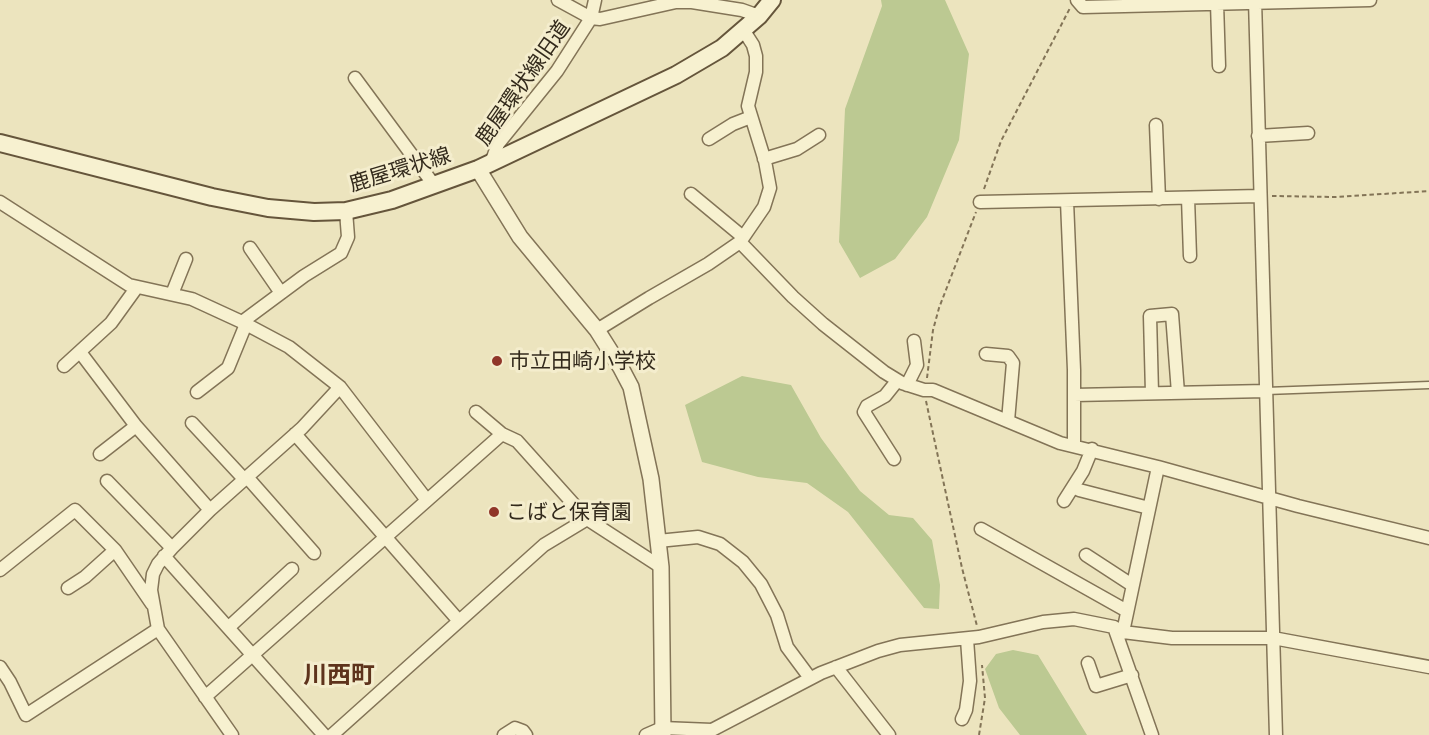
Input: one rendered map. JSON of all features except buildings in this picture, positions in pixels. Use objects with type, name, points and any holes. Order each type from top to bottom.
[{"type":"main road","name":"鹿屋環状線","points":[[0,143],[212,197],[268,208],[314,212],[346,211],[392,200],[484,166],[676,75],[722,48],[744,31],[772,0]]},
{"type":"street","points":[[558,0],[591,18],[595,0]]},
{"type":"street","points":[[1080,1],[1083,7],[1255,1],[1370,0]]},
{"type":"street","name":"鹿屋環状線旧道","points":[[484,166],[498,144],[557,71],[591,18],[600,19],[680,1],[742,10],[759,16]]},
{"type":"street","points":[[1255,1],[1276,735]]},
{"type":"street","points":[[1217,3],[1219,66]]},
{"type":"street","points":[[597,330],[708,264],[742,239],[764,207],[770,189],[765,159],[747,106],[756,72],[756,56],[753,45],[744,31]]},
{"type":"street","points":[[355,78],[434,185]]},
{"type":"street","points":[[709,139],[733,124],[751,117]]},
{"type":"street","points":[[1156,125],[1159,199]]},
{"type":"street","points":[[1258,136],[1308,133]]},
{"type":"street","points":[[765,159],[797,148],[819,135]]},
{"type":"street","points":[[484,166],[520,237],[597,330],[631,387],[651,479],[661,567],[663,732]]},
{"type":"street","points":[[690,194],[742,239],[793,297],[823,324],[902,383],[924,390],[933,390],[1060,443],[1092,449],[1269,496],[1298,506],[1429,538]]},
{"type":"street","points":[[980,202],[1260,196]]},
{"type":"street","points":[[1188,198],[1190,256]]},
{"type":"street","points":[[1066,201],[1074,445]]},
{"type":"street","points":[[0,202],[129,285],[192,299],[289,347],[340,387],[426,499]]},
{"type":"street","points":[[197,392],[228,368],[244,323],[281,293],[341,253],[348,237],[346,211]]},
{"type":"street","points":[[250,248],[281,293]]},
{"type":"street","points":[[172,294],[186,259]]},
{"type":"street","points":[[64,366],[111,323],[137,287]]},
{"type":"street","points":[[1152,393],[1150,316],[1172,314],[1178,393]]},
{"type":"street","points":[[894,459],[864,412],[867,406],[902,383],[917,364],[914,341]]},
{"type":"street","points":[[80,352],[135,426],[210,510]]},
{"type":"street","points":[[986,354],[1008,356],[1013,363],[1008,421]]},
{"type":"street","points":[[232,735],[158,629],[151,590],[153,574],[168,552],[210,510],[295,434],[340,387]]},
{"type":"street","points":[[1074,395],[1266,391]]},
{"type":"street","points":[[476,412],[502,434],[517,441],[587,519],[661,567]]},
{"type":"street","points":[[100,453],[135,426]]},
{"type":"street","points":[[193,429],[246,478],[314,553]]},
{"type":"street","points":[[295,434],[459,621]]},
{"type":"street","points":[[205,697],[502,434]]},
{"type":"street","points":[[1064,501],[1083,471],[1092,449]]},
{"type":"street","points":[[1152,735],[1119,630],[1127,611],[1158,467]]},
{"type":"street","points":[[107,481],[229,627],[324,735]]},
{"type":"street","points":[[1079,490],[1149,508]]},
{"type":"street","points":[[0,570],[75,510],[115,550],[153,605]]},
{"type":"street","points":[[332,735],[544,545],[587,519]]},
{"type":"street","points":[[981,529],[1127,611]]},
{"type":"street","points":[[658,541],[698,537],[720,544],[743,562],[761,584],[777,615],[787,647],[810,678]]},
{"type":"street","points":[[68,588],[85,577],[115,550]]},
{"type":"street","points":[[1086,555],[1132,585]]},
{"type":"street","points":[[229,627],[292,569]]},
{"type":"street","points":[[646,735],[712,730],[810,678],[900,645],[973,638],[1043,622],[1074,619],[1119,630],[1172,638],[1273,638],[1429,667]]},
{"type":"street","points":[[0,667],[26,715],[158,629]]},
{"type":"street","points":[[962,719],[966,710],[970,681],[973,638]]},
{"type":"street","points":[[1088,663],[1096,686],[1132,675]]},
{"type":"street","points":[[836,667],[889,735]]},
{"type":"street","points":[[504,735],[514,728],[523,731],[526,735]]},
{"type":"lane","points":[[1266,391],[1429,385]]},
{"type":"path","points":[[1260,196],[1336,196],[1429,191]]},
{"type":"path","points":[[924,390],[962,568],[985,698],[979,735]]},
{"type":"green space","points":[[881,0],[945,0],[969,54],[959,140],[927,217],[895,259],[860,278],[839,242],[845,109],[882,6]]},
{"type":"green space","points":[[742,376],[791,385],[821,438],[860,491],[889,515],[913,518],[932,540],[940,585],[939,609],[924,608],[848,512],[807,483],[758,477],[702,462],[685,405]]},
{"type":"green space","points":[[1013,650],[1038,655],[1087,735],[1020,735],[999,708],[985,669],[996,654]]},
{"type":"place","name":"市立田崎小学校","points":[[497,361]]},
{"type":"place","name":"こばと保育園","points":[[494,512]]},
{"type":"district","name":"川西町","points":[[339,676]]}]
